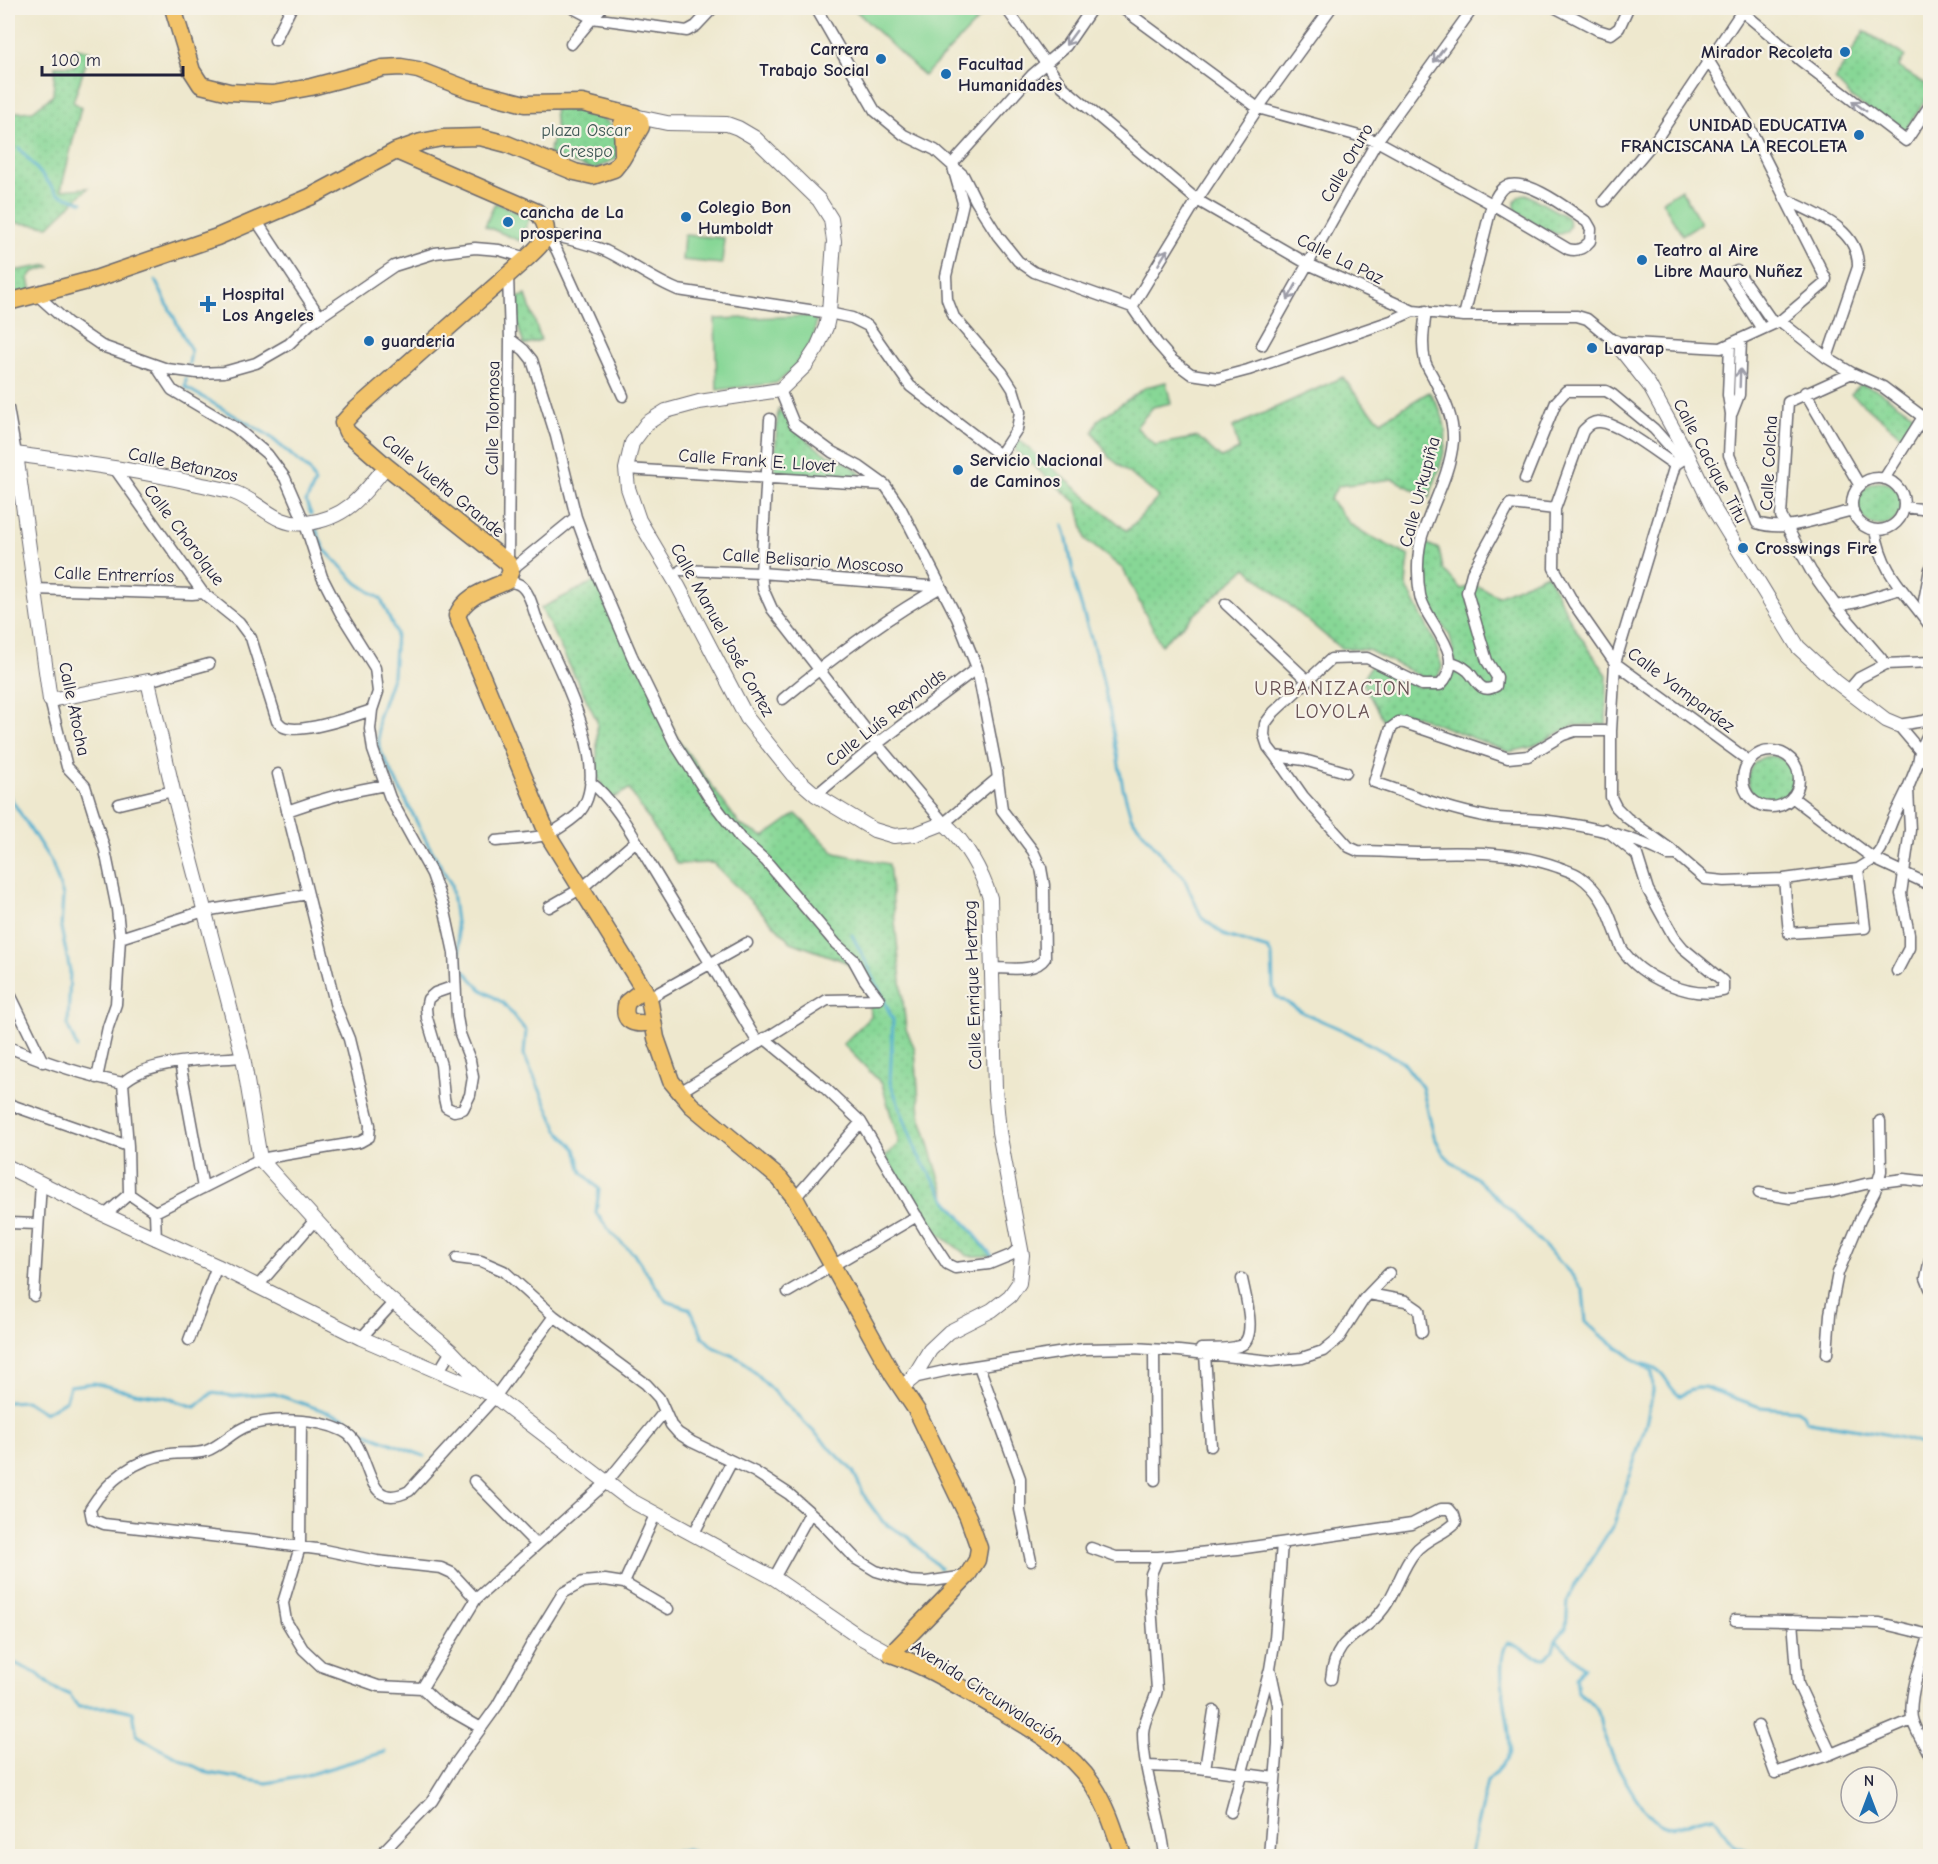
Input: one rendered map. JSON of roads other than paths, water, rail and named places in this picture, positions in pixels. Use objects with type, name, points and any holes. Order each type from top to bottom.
[{"type":"main road","points":[[8,302],[106,275],[217,237],[310,197],[396,151],[421,142],[442,138],[480,137],[507,144],[575,172],[593,176],[614,169],[622,159],[631,124],[595,107],[582,103],[525,104],[470,90],[417,70],[401,67],[382,68],[311,87],[273,94],[229,92],[201,85],[192,71],[173,8]]},
{"type":"main road","points":[[396,151],[537,212],[546,222],[547,234],[540,246],[508,274]]},
{"type":"main road","name":"Calle Vuelta Grande","points":[[508,274],[343,423],[347,432],[509,571]]},
{"type":"main road","points":[[509,571],[469,598],[460,607],[457,616],[548,835],[646,994],[661,1055],[672,1080],[691,1105],[780,1179],[795,1198],[893,1375],[908,1383],[917,1411],[975,1534],[979,1548],[977,1560],[967,1576],[891,1654]]},
{"type":"main road","points":[[646,994],[630,999],[625,1011],[629,1020],[633,1022],[643,1024],[653,1022]]},
{"type":"main road","name":"Avenida Circunvalación","points":[[891,1654],[915,1674],[1042,1748],[1064,1768],[1084,1791],[1099,1819],[1111,1857]]},
{"type":"main road","name":"Avenida Circunvalación","points":[[891,1654],[918,1663],[1048,1739],[1072,1760],[1093,1784],[1109,1814],[1123,1857]]},
{"type":"street","points":[[275,40],[291,8]]},
{"type":"street","points":[[573,8],[592,18],[687,30],[696,26],[713,8]]},
{"type":"street","points":[[571,44],[601,8]]},
{"type":"street","points":[[816,8],[876,111],[904,135],[935,150],[963,175],[998,236],[1018,261],[1034,272],[1132,307],[1157,343],[1172,360],[1191,374],[1218,378],[1248,370],[1413,311]]},
{"type":"street","name":"Calle La Paz","points":[[1006,8],[1062,86],[1197,200],[1308,264],[1413,311],[1464,316],[1577,316],[1587,319],[1615,342]]},
{"type":"street","points":[[952,164],[1032,75],[1066,46],[1092,8]]},
{"type":"street","points":[[1122,8],[1258,108],[1377,141],[1492,204],[1568,249],[1574,251],[1581,249],[1590,241],[1591,229],[1587,222],[1532,188],[1506,186],[1499,192],[1492,204],[1464,316]]},
{"type":"street","points":[[1132,307],[1197,200],[1258,108],[1330,8]]},
{"type":"street","name":"Calle Oruro","points":[[1262,345],[1377,141],[1473,8]]},
{"type":"street","points":[[1556,8],[1598,30],[1611,34],[1619,28],[1628,8]]},
{"type":"street","points":[[1604,201],[1657,138],[1740,10],[1800,60],[1906,141],[1930,105]]},
{"type":"street","points":[[1615,342],[1721,348],[1777,322],[1804,303],[1824,284],[1826,279],[1744,119],[1708,60]]},
{"type":"street","points":[[626,469],[632,443],[646,423],[666,411],[699,402],[780,390],[805,366],[817,348],[826,327],[834,241],[831,219],[819,200],[755,138],[738,128],[712,123],[631,124]]},
{"type":"street","points":[[547,234],[591,245],[608,252],[678,290],[852,318],[868,326],[910,386],[1000,455],[1017,429],[1020,412],[1013,388],[954,317],[946,299],[945,276],[963,203],[952,164]]},
{"type":"street","points":[[1785,198],[1844,231],[1855,248],[1858,258],[1858,267],[1827,358]]},
{"type":"street","points":[[256,220],[320,317]]},
{"type":"street","points":[[547,234],[557,251],[623,396]]},
{"type":"street","points":[[37,295],[67,322],[102,346],[167,369],[197,373],[224,372],[256,363],[289,344],[320,317],[394,266],[435,253],[475,248],[499,250],[527,258]]},
{"type":"street","points":[[1762,329],[1728,276],[1737,271],[1777,322],[1827,358],[1852,373],[1883,387],[1927,417],[1884,479]]},
{"type":"street","name":"Calle Tolomosa","points":[[508,274],[509,571]]},
{"type":"street","name":"Calle Urkupiña","points":[[1426,311],[1423,341],[1426,364],[1448,408],[1453,444],[1444,480],[1421,539],[1418,580],[1420,598],[1448,648],[1450,662]]},
{"type":"street","points":[[510,339],[532,360],[556,436],[576,517],[596,572],[632,656],[674,742],[702,787],[740,838],[766,861],[836,944],[853,959],[879,999],[826,1000],[680,1092]]},
{"type":"street","points":[[1731,414],[1739,395],[1741,339]]},
{"type":"street","name":"Calle Cacique Titu","points":[[1615,342],[1649,385],[1681,460],[1712,506],[1798,647],[1848,691],[1886,720],[1898,725]]},
{"type":"street","points":[[1730,344],[1729,455],[1757,523],[1765,526],[1785,526],[1853,510]]},
{"type":"street","points":[[156,366],[172,390],[236,428],[267,454],[285,478],[305,524],[322,577],[340,612],[375,668],[378,692],[372,710],[370,729],[373,750],[385,785],[405,827],[438,886],[454,953],[459,1026],[473,1077],[470,1095],[463,1109],[454,1111],[446,1107],[441,1065],[426,1008],[428,999],[435,993],[455,986]]},
{"type":"street","points":[[1852,373],[1805,392],[1860,486]]},
{"type":"street","points":[[780,390],[794,423],[832,452],[860,467],[885,485],[900,507],[957,618],[977,668],[1002,810],[1033,851],[1041,868],[1044,885],[1045,958],[1041,964],[1033,968],[993,968]]},
{"type":"street","points":[[1525,479],[1556,402],[1566,391],[1605,391],[1613,395],[1654,429],[1681,460],[1615,663],[1611,731],[1611,797],[1616,807],[1627,818],[1705,879],[1724,881],[1784,879],[1858,869],[1874,859],[1881,849],[1908,788],[1920,751],[1930,730]]},
{"type":"street","name":"Calle Colcha","points":[[1785,526],[1781,516],[1788,402],[1805,392]]},
{"type":"street","name":"Calle Atocha","points":[[8,408],[50,700],[67,767],[85,786],[105,850],[117,909],[120,938],[116,1004],[108,1027],[97,1078]]},
{"type":"street","name":"Calle Enrique Hertzog","points":[[770,418],[760,573],[763,589],[772,609],[877,744],[952,831],[984,878],[990,898],[995,1089],[999,1132],[1022,1266],[1019,1283],[1010,1296],[992,1310],[949,1332],[930,1350],[908,1383]]},
{"type":"street","name":"Calle Yamparáez","points":[[1681,460],[1618,428],[1599,422],[1590,424],[1583,431],[1555,509],[1554,568],[1574,604],[1615,663],[1749,761]]},
{"type":"street","name":"Calle Betanzos","points":[[16,454],[168,477],[234,492],[254,502],[280,520],[305,524],[338,514],[359,500],[386,466]]},
{"type":"street","name":"Calle Chorolque","points":[[115,469],[197,594],[239,622],[251,638],[277,721],[285,728],[297,729],[339,721],[372,710]]},
{"type":"street","name":"Calle Frank E. Llovet","points":[[626,469],[885,485]]},
{"type":"street","name":"Calle Manuel José Cortez","points":[[626,469],[628,488],[639,520],[678,586],[747,718],[793,776],[816,795],[874,830],[894,836],[916,834],[944,823]]},
{"type":"street","points":[[1876,479],[1884,479],[1897,487],[1904,507],[1897,522],[1883,530],[1875,530],[1861,523],[1853,510],[1852,501],[1860,486],[1876,479]]},
{"type":"street","points":[[1555,509],[1510,504],[1472,573],[1467,592],[1487,661],[1497,677],[1496,686],[1490,689],[1482,688],[1470,673],[1458,664],[1450,662],[1447,678],[1440,685],[1432,686],[1422,685],[1367,658],[1331,659],[1274,712],[1265,724],[1264,735],[1268,747],[1303,796],[1349,847],[1368,851],[1489,852],[1538,860],[1578,874],[1597,891],[1608,909],[1621,948],[1643,970],[1669,984],[1694,993],[1710,994],[1723,991],[1723,981],[1683,948],[1674,937],[1648,890],[1637,855],[1605,830]]},
{"type":"street","points":[[1904,507],[1930,510]]},
{"type":"street","points":[[496,841],[548,835],[578,814],[586,800],[590,782],[588,746],[559,666],[537,621],[528,596],[509,571],[576,517]]},
{"type":"street","points":[[1785,526],[1811,571],[1836,606],[1886,664]]},
{"type":"street","points":[[1875,530],[1886,568],[1930,625]]},
{"type":"street","points":[[1930,569],[1924,601],[1930,625]]},
{"type":"street","name":"Calle Belisario Moscoso","points":[[681,570],[760,573],[941,587]]},
{"type":"street","points":[[783,699],[819,669],[914,602],[941,587]]},
{"type":"street","name":"Calle Entrerríos","points":[[34,589],[197,594]]},
{"type":"street","points":[[1836,606],[1900,589]]},
{"type":"street","points":[[1226,604],[1307,680]]},
{"type":"street","points":[[1848,691],[1859,678],[1886,664],[1930,662]]},
{"type":"street","points":[[50,700],[148,681],[209,664]]},
{"type":"street","name":"Calle Luís Reynolds","points":[[816,795],[877,744],[977,668]]},
{"type":"street","points":[[148,681],[173,791],[243,1057],[260,1159],[377,1288],[451,1351],[495,1397],[630,1500],[656,1512],[774,1578],[861,1637],[891,1654]]},
{"type":"street","points":[[1898,725],[1930,718]]},
{"type":"street","points":[[1611,731],[1575,731],[1563,735],[1520,759],[1509,758],[1399,722],[1391,728],[1374,782],[1459,812],[1549,821],[1605,830],[1625,835],[1668,855],[1675,854]]},
{"type":"street","points":[[1898,725],[1930,766]]},
{"type":"street","points":[[1768,752],[1779,753],[1789,758],[1796,766],[1799,777],[1792,797],[1784,804],[1773,807],[1762,806],[1753,801],[1746,792],[1743,782],[1744,771],[1749,761],[1768,752]]},
{"type":"street","points":[[1275,756],[1312,762],[1346,772]]},
{"type":"street","points":[[155,1212],[260,1159],[360,1142],[369,1137],[370,1125],[349,1039],[336,1007],[278,774]]},
{"type":"street","points":[[944,823],[998,778]]},
{"type":"street","points":[[590,782],[611,804],[761,1041],[832,1094],[861,1122],[947,1264],[955,1268],[989,1264],[1011,1255],[1020,1247]]},
{"type":"street","points":[[287,811],[347,791],[385,785]]},
{"type":"street","points":[[1898,970],[1909,948],[1909,934],[1901,894],[1910,830],[1908,788]]},
{"type":"street","points":[[119,804],[173,791]]},
{"type":"street","points":[[1792,797],[1874,859],[1930,885]]},
{"type":"street","points":[[549,907],[582,888],[636,842]]},
{"type":"street","points":[[1784,879],[1789,933],[1864,928],[1858,869]]},
{"type":"street","points":[[120,938],[204,911],[308,894]]},
{"type":"street","points":[[646,994],[711,964],[747,943]]},
{"type":"street","points":[[8,990],[43,1062]]},
{"type":"street","points":[[8,1047],[43,1062],[123,1083]]},
{"type":"street","points":[[129,1194],[123,1083],[131,1075],[144,1069],[243,1057]]},
{"type":"street","points":[[180,1063],[203,1188]]},
{"type":"street","points":[[8,1104],[128,1146]]},
{"type":"street","points":[[1827,1354],[1830,1314],[1838,1273],[1881,1172],[1880,1121]]},
{"type":"street","points":[[795,1198],[861,1122]]},
{"type":"street","points":[[8,1167],[156,1240],[217,1266],[361,1338],[495,1397]]},
{"type":"street","points":[[1759,1193],[1790,1197],[1904,1179],[1930,1182]]},
{"type":"street","points":[[34,1296],[41,1183]]},
{"type":"street","points":[[129,1194],[155,1212]]},
{"type":"street","points":[[105,1215],[129,1194]]},
{"type":"street","points":[[155,1212],[156,1240]]},
{"type":"street","points":[[788,1292],[917,1216]]},
{"type":"street","points":[[257,1287],[315,1220]]},
{"type":"street","points":[[8,1223],[38,1224]]},
{"type":"street","points":[[458,1258],[481,1262],[504,1271],[554,1316],[646,1384],[659,1398],[664,1412],[678,1433],[754,1472],[789,1494],[856,1559],[876,1572],[910,1581],[926,1582],[967,1576]]},
{"type":"street","points":[[1930,1259],[1926,1278],[1930,1288]]},
{"type":"street","points":[[189,1340],[217,1266]]},
{"type":"street","points":[[908,1383],[979,1366],[1084,1349],[1179,1351],[1271,1361],[1302,1358],[1323,1351],[1339,1338],[1369,1294],[1389,1273]]},
{"type":"street","points":[[1179,1351],[1240,1346],[1248,1341],[1251,1332],[1242,1279]]},
{"type":"street","points":[[1369,1294],[1406,1301],[1419,1310],[1422,1332]]},
{"type":"street","points":[[361,1338],[393,1303]]},
{"type":"street","points":[[476,1599],[452,1573],[441,1568],[377,1561],[324,1550],[104,1524],[92,1519],[90,1509],[97,1498],[120,1475],[145,1459],[209,1450],[244,1427],[264,1421],[301,1421],[335,1427],[346,1432],[357,1442],[378,1491],[387,1497],[398,1497],[409,1491],[495,1397],[554,1316]]},
{"type":"street","points":[[1154,1350],[1155,1480]]},
{"type":"street","points":[[439,1371],[451,1351]]},
{"type":"street","points":[[1205,1354],[1211,1446]]},
{"type":"street","points":[[979,1366],[1020,1478],[1020,1510],[1031,1561]]},
{"type":"street","points":[[422,1688],[476,1599],[606,1483],[664,1412]]},
{"type":"street","points":[[301,1421],[300,1547],[283,1603],[286,1621],[303,1649],[321,1666],[378,1686],[422,1688],[440,1704],[481,1728]]},
{"type":"street","points":[[694,1533],[732,1461]]},
{"type":"street","points":[[474,1480],[536,1544]]},
{"type":"street","points":[[1091,1548],[1116,1557],[1158,1557],[1282,1543],[1412,1524],[1441,1509],[1449,1509],[1456,1522],[1448,1531],[1432,1538],[1416,1551],[1405,1567],[1384,1609],[1350,1636],[1341,1647],[1332,1667],[1331,1679]]},
{"type":"street","points":[[624,1583],[656,1512]]},
{"type":"street","points":[[774,1578],[810,1513]]},
{"type":"street","points":[[1231,1812],[1270,1669],[1275,1638],[1282,1543]]},
{"type":"street","points":[[1158,1557],[1151,1574],[1150,1591],[1157,1690],[1154,1702],[1145,1718],[1143,1734],[1165,1857]]},
{"type":"street","points":[[379,1857],[432,1801],[497,1706],[563,1593],[583,1582],[605,1580],[624,1583],[668,1609]]},
{"type":"street","points":[[1735,1620],[1880,1623],[1930,1634],[1913,1694],[1912,1720],[1930,1756]]},
{"type":"street","points":[[1793,1621],[1798,1684],[1831,1754]]},
{"type":"street","points":[[1269,1857],[1278,1744],[1278,1705],[1270,1669]]},
{"type":"street","points":[[1204,1769],[1214,1711]]},
{"type":"street","points":[[1758,1726],[1775,1773],[1831,1754],[1912,1720]]},
{"type":"street","points":[[1147,1766],[1204,1769],[1275,1778]]},
{"type":"waterway","points":[[19,148],[58,194],[82,202]]},
{"type":"waterway","points":[[155,280],[191,351],[189,364]]},
{"type":"waterway","points":[[186,379],[185,387],[268,435],[310,471],[315,483],[306,502],[311,514]]},
{"type":"waterway","points":[[1063,526],[1076,589],[1100,668],[1123,788],[1131,817],[1166,860],[1183,876],[1202,918],[1226,936],[1268,949],[1272,956],[1273,987],[1276,996],[1304,1013],[1345,1031],[1403,1062],[1422,1087],[1434,1136],[1443,1153],[1476,1178],[1511,1211],[1572,1275],[1583,1291],[1586,1322],[1652,1372],[1653,1391],[1646,1424],[1614,1524],[1576,1583],[1568,1600],[1566,1628],[1546,1658],[1540,1658],[1507,1643],[1503,1653],[1502,1679],[1510,1750],[1506,1760],[1487,1782],[1470,1856]]},
{"type":"waterway","points":[[316,529],[324,549],[357,583],[381,599],[396,633],[393,675],[378,718],[379,748],[451,884],[462,968],[481,989],[503,1003],[526,1031],[524,1055],[558,1130],[576,1149],[582,1172],[599,1189],[596,1213],[612,1234],[635,1255],[666,1301],[690,1309],[703,1337],[713,1347],[742,1360],[853,1471],[866,1499],[883,1522],[908,1537],[940,1568]]},
{"type":"waterway","points":[[8,794],[52,863],[63,896],[61,928],[70,971],[68,1026],[77,1048]]},
{"type":"waterway","points":[[852,935],[893,1020],[890,1082],[918,1155],[946,1199],[992,1256]]},
{"type":"waterway","points":[[1644,1364],[1658,1370],[1680,1396],[1697,1387],[1704,1387],[1760,1407],[1797,1410],[1803,1414],[1806,1421],[1883,1434],[1930,1448]]},
{"type":"waterway","points":[[8,1402],[26,1401],[45,1413],[66,1400],[70,1386],[94,1383],[135,1393],[165,1397],[195,1407],[212,1393],[234,1396],[272,1393],[345,1418],[362,1432],[424,1456]]},
{"type":"waterway","points":[[1556,1640],[1584,1667],[1576,1678],[1578,1692],[1599,1714],[1602,1730],[1612,1754],[1646,1811],[1656,1821],[1671,1827],[1702,1818],[1715,1817],[1731,1842],[1737,1847],[1760,1856]]},
{"type":"waterway","points":[[8,1660],[38,1674],[53,1688],[70,1695],[78,1707],[112,1707],[133,1712],[137,1735],[208,1773],[267,1783],[300,1777],[385,1752]]},
{"type":"waterway","points":[[646,1856],[669,1854],[687,1849],[702,1856]]},
{"type":"place","name":"Mirador Recoleta","points":[[1845,52]]},
{"type":"place","name":"Carrera Trabajo Social","points":[[881,59]]},
{"type":"place","name":"Facultad Humanidades","points":[[946,74]]},
{"type":"place","name":"UNIDAD EDUCATIVA FRANCISCANA LA RECOLETA","points":[[1859,135]]},
{"type":"place","name":"Colegio Bon Humboldt","points":[[686,217]]},
{"type":"place","name":"cancha de La prosperina","points":[[508,222]]},
{"type":"place","name":"Teatro al Aire Libre Mauro Nuñez","points":[[1642,260]]},
{"type":"place","name":"Hospital Los Angeles","points":[[208,304]]},
{"type":"place","name":"guarderia","points":[[369,341]]},
{"type":"place","name":"Lavarap","points":[[1592,348]]},
{"type":"place","name":"Servicio Nacional de Caminos","points":[[958,470]]},
{"type":"place","name":"Crosswings Fire","points":[[1743,548]]},
{"type":"district","name":"URBANIZACION LOYOLA","points":[[1333,700]]},
{"type":"park label","name":"plaza Oscar Crespo","points":[[586,140]]}]
